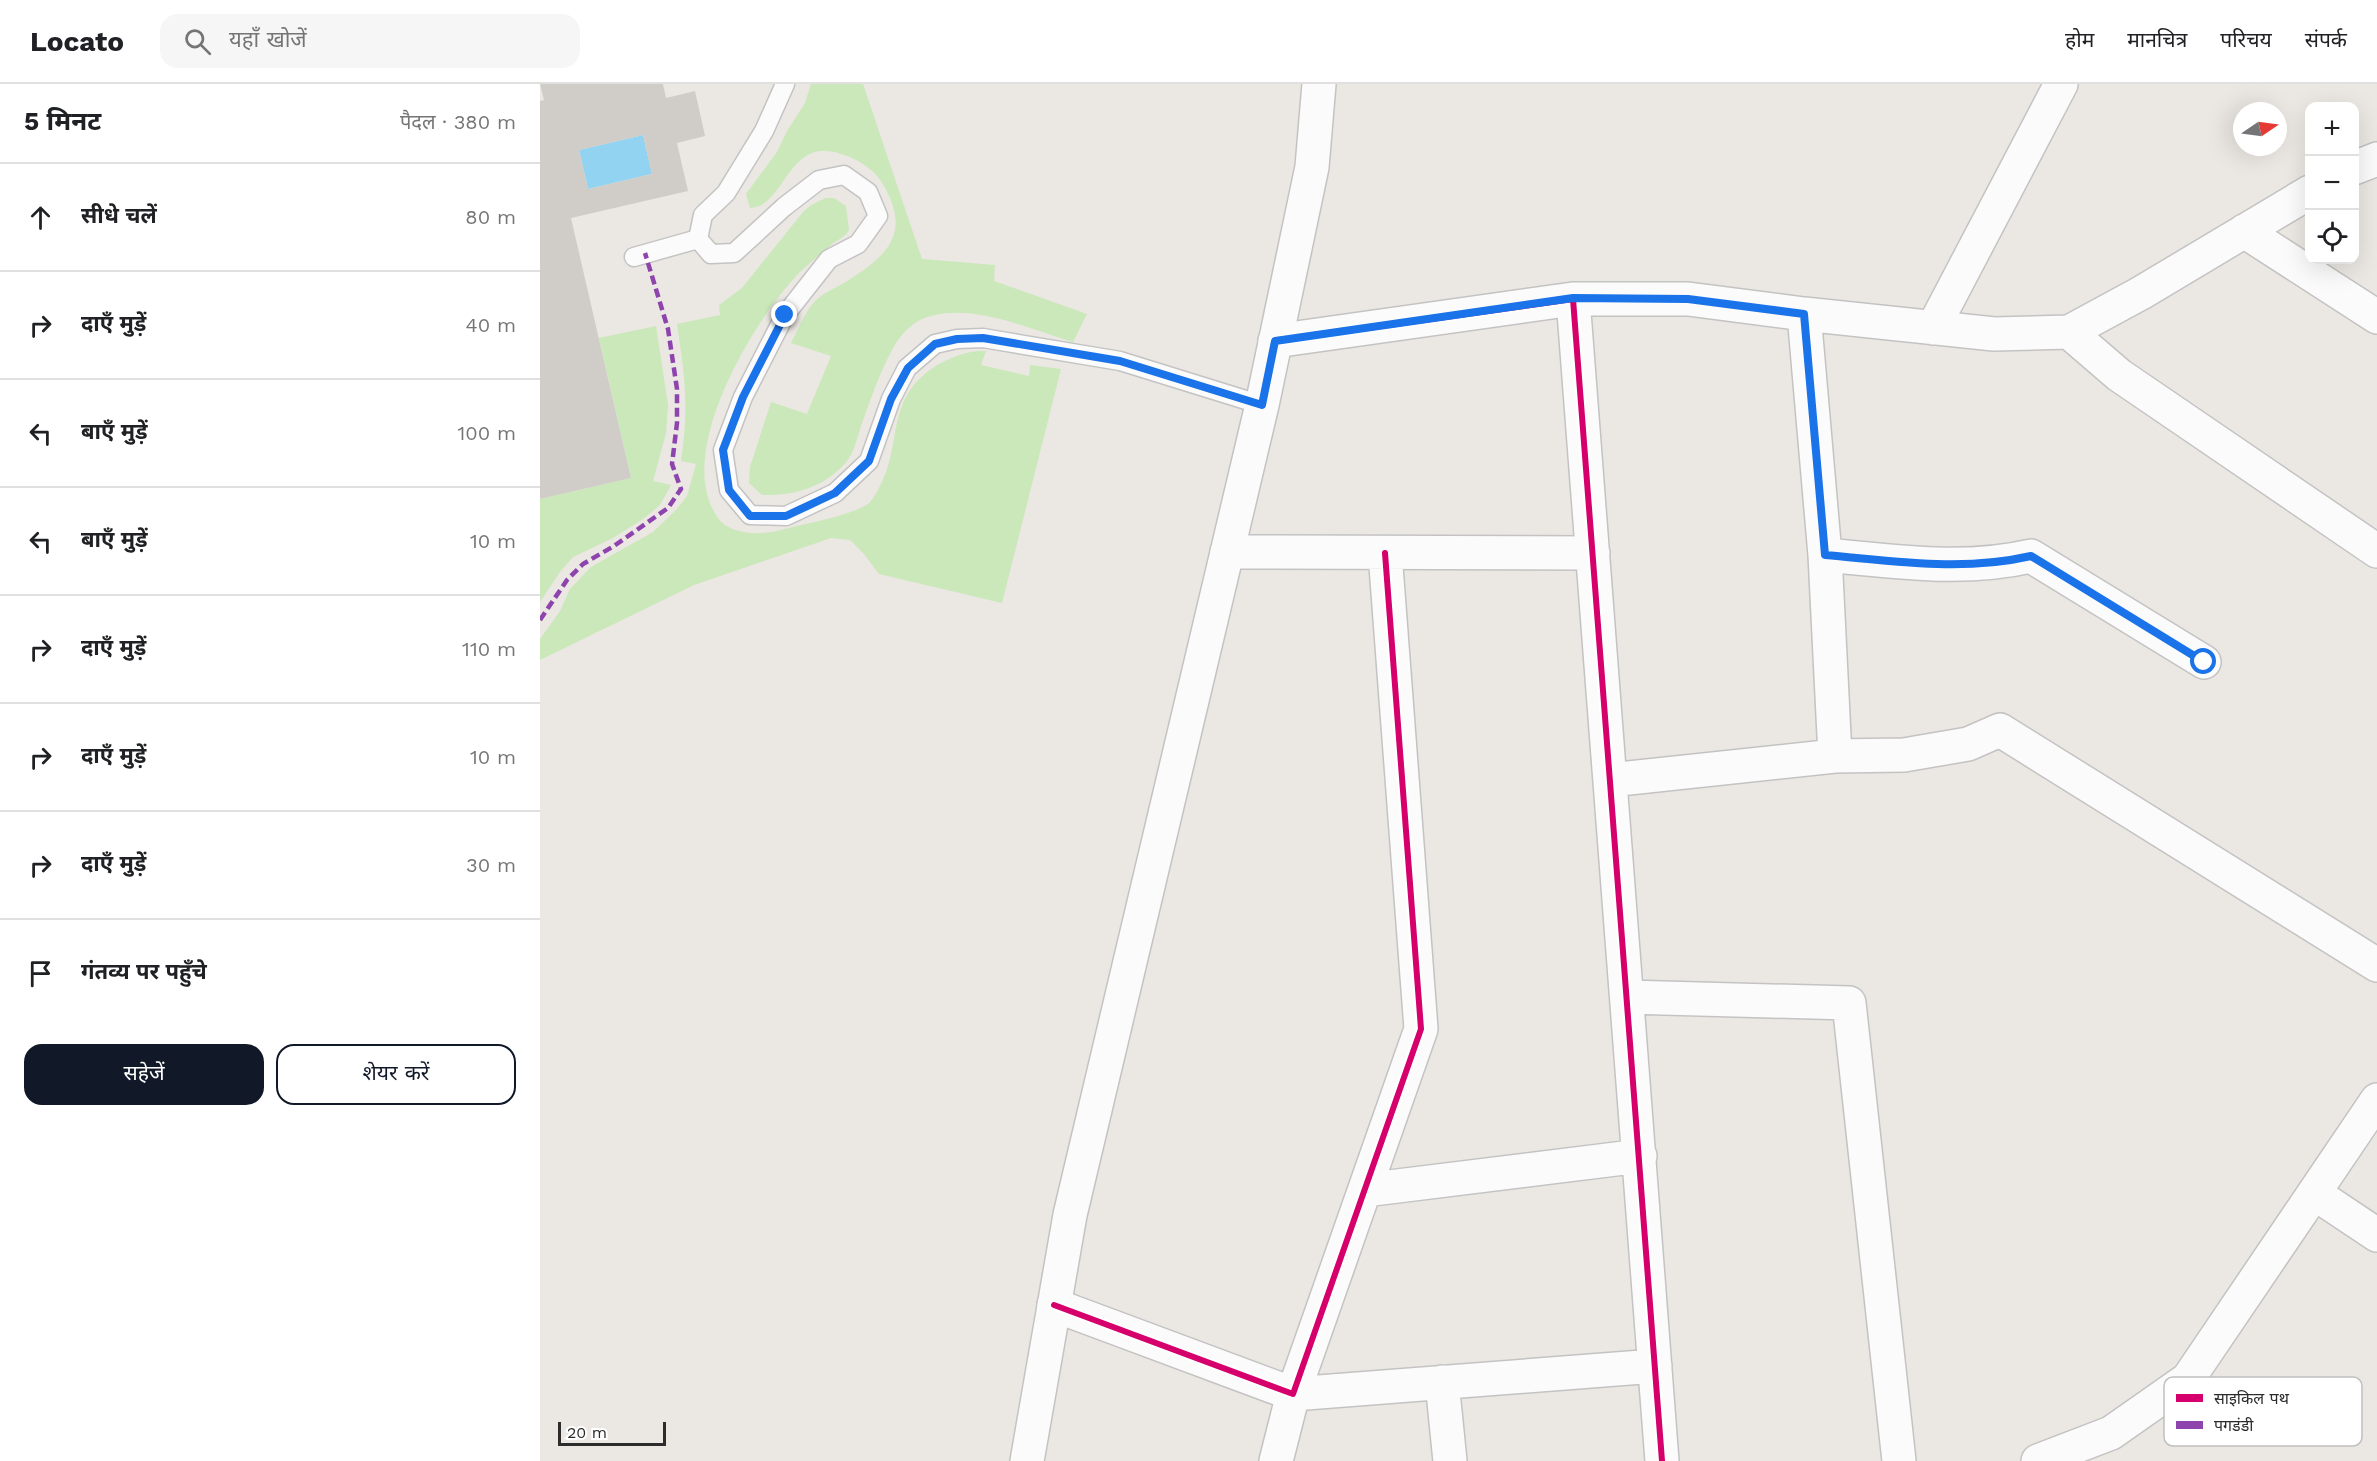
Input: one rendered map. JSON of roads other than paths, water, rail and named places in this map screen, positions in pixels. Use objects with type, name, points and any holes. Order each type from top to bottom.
[{"type":"street","points":[[1026,1461],[1071,1215],[1262,405],[1312,167],[1319,84]]},
{"type":"street","points":[[1933,328],[2061,84]]},
{"type":"street","points":[[2359,166],[2377,159]]},
{"type":"street","points":[[1275,341],[1573,298],[1688,299],[1994,334],[2069,332],[2141,293],[2305,195]]},
{"type":"street","points":[[2244,231],[2377,317]]},
{"type":"street","points":[[1573,298],[1662,1461]]},
{"type":"street","points":[[1804,314],[1825,555],[1835,756]]},
{"type":"street","points":[[2069,332],[2119,375],[2377,551]]},
{"type":"street","points":[[1227,552],[1593,553]]},
{"type":"street","points":[[1276,1461],[1293,1394],[1421,1029],[1386,553]]},
{"type":"street","points":[[1825,555],[1955,566],[2001,562],[2031,556],[2204,662]]},
{"type":"street","points":[[1610,780],[1835,756],[1904,755],[1968,744],[2000,730],[2377,965]]},
{"type":"street","points":[[1627,997],[1849,1003],[1899,1461]]},
{"type":"street","points":[[2189,1377],[2377,1100]]},
{"type":"street","points":[[1365,1190],[1640,1156]]},
{"type":"street","points":[[2314,1193],[2377,1235]]},
{"type":"street","points":[[1054,1305],[1293,1394],[1655,1366]]},
{"type":"street","points":[[1442,1382],[1450,1461]]},
{"type":"street","points":[[2038,1461],[2111,1433],[2164,1396]]},
{"type":"lane","points":[[698,239],[703,215],[726,193],[764,131],[785,84]]},
{"type":"lane","points":[[698,239],[711,254],[734,253],[784,207],[819,180],[844,175],[868,192],[878,216],[858,244],[829,259],[785,315],[743,397],[723,450],[729,490],[750,516],[786,516],[835,493],[869,461],[891,399],[908,368],[935,344],[957,339],[983,338],[1120,361],[1262,405]]},
{"type":"lane","points":[[634,256],[698,239]]},
{"type":"water","points":[[643,135],[652,174],[588,189],[579,150]]}]
